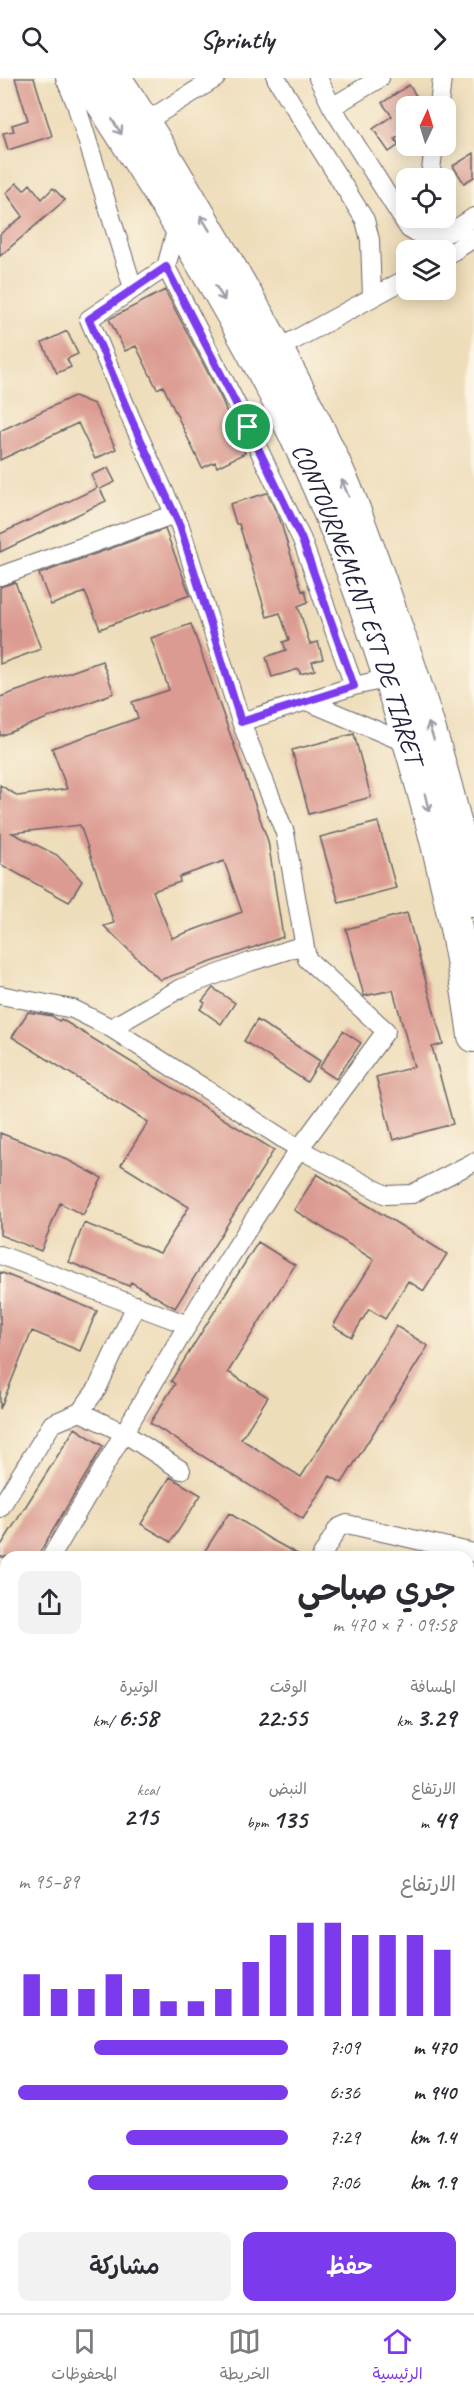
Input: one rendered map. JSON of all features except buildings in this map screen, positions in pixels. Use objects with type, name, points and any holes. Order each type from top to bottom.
[{"type":"highway","name":"CONTOURNEMENT EST DE TIARET","points":[[86,78],[178,223],[261,369],[320,487],[357,582],[411,745],[447,879],[474,1036]]},
{"type":"highway","name":"CONTOURNEMENT EST DE TIARET","points":[[115,78],[145,122],[262,319],[346,490],[384,590],[438,751],[472,892]]},
{"type":"street","points":[[65,78],[76,104],[133,288]]},
{"type":"street","points":[[145,122],[216,78]]},
{"type":"street","points":[[276,78],[365,220],[370,240],[372,297]]},
{"type":"street","points":[[318,78],[332,107],[396,210]]},
{"type":"street","points":[[439,96],[442,78]]},
{"type":"street","points":[[332,107],[377,79]]},
{"type":"street","points":[[425,228],[431,237],[448,235],[474,217]]},
{"type":"street","points":[[55,1551],[188,1325],[299,1149],[386,1031],[307,959],[285,833],[241,722],[175,514],[89,319],[166,267],[178,223]]},
{"type":"street","points":[[456,250],[474,238]]},
{"type":"street","points":[[166,267],[248,427],[302,540],[354,686]]},
{"type":"street","points":[[278,349],[396,284]]},
{"type":"street","points":[[0,576],[175,514]]},
{"type":"street","points":[[241,722],[354,686],[390,678]]},
{"type":"street","points":[[307,701],[411,745]]},
{"type":"street","points":[[111,1028],[181,988],[304,945]]},
{"type":"street","points":[[0,995],[73,1009],[111,1028],[299,1149],[386,1195],[412,1194],[474,1162]]},
{"type":"street","points":[[0,1255],[188,1325]]},
{"type":"street","points":[[0,1508],[52,1424],[80,1412],[98,1389],[136,1305]]},
{"type":"street","points":[[80,1412],[124,1432],[181,1470]]},
{"type":"street","points":[[325,1551],[338,1528],[347,1524],[465,1551]]},
{"type":"route","points":[[166,267],[248,427],[302,540],[354,686],[241,722],[180,526],[89,319],[166,267]]}]
